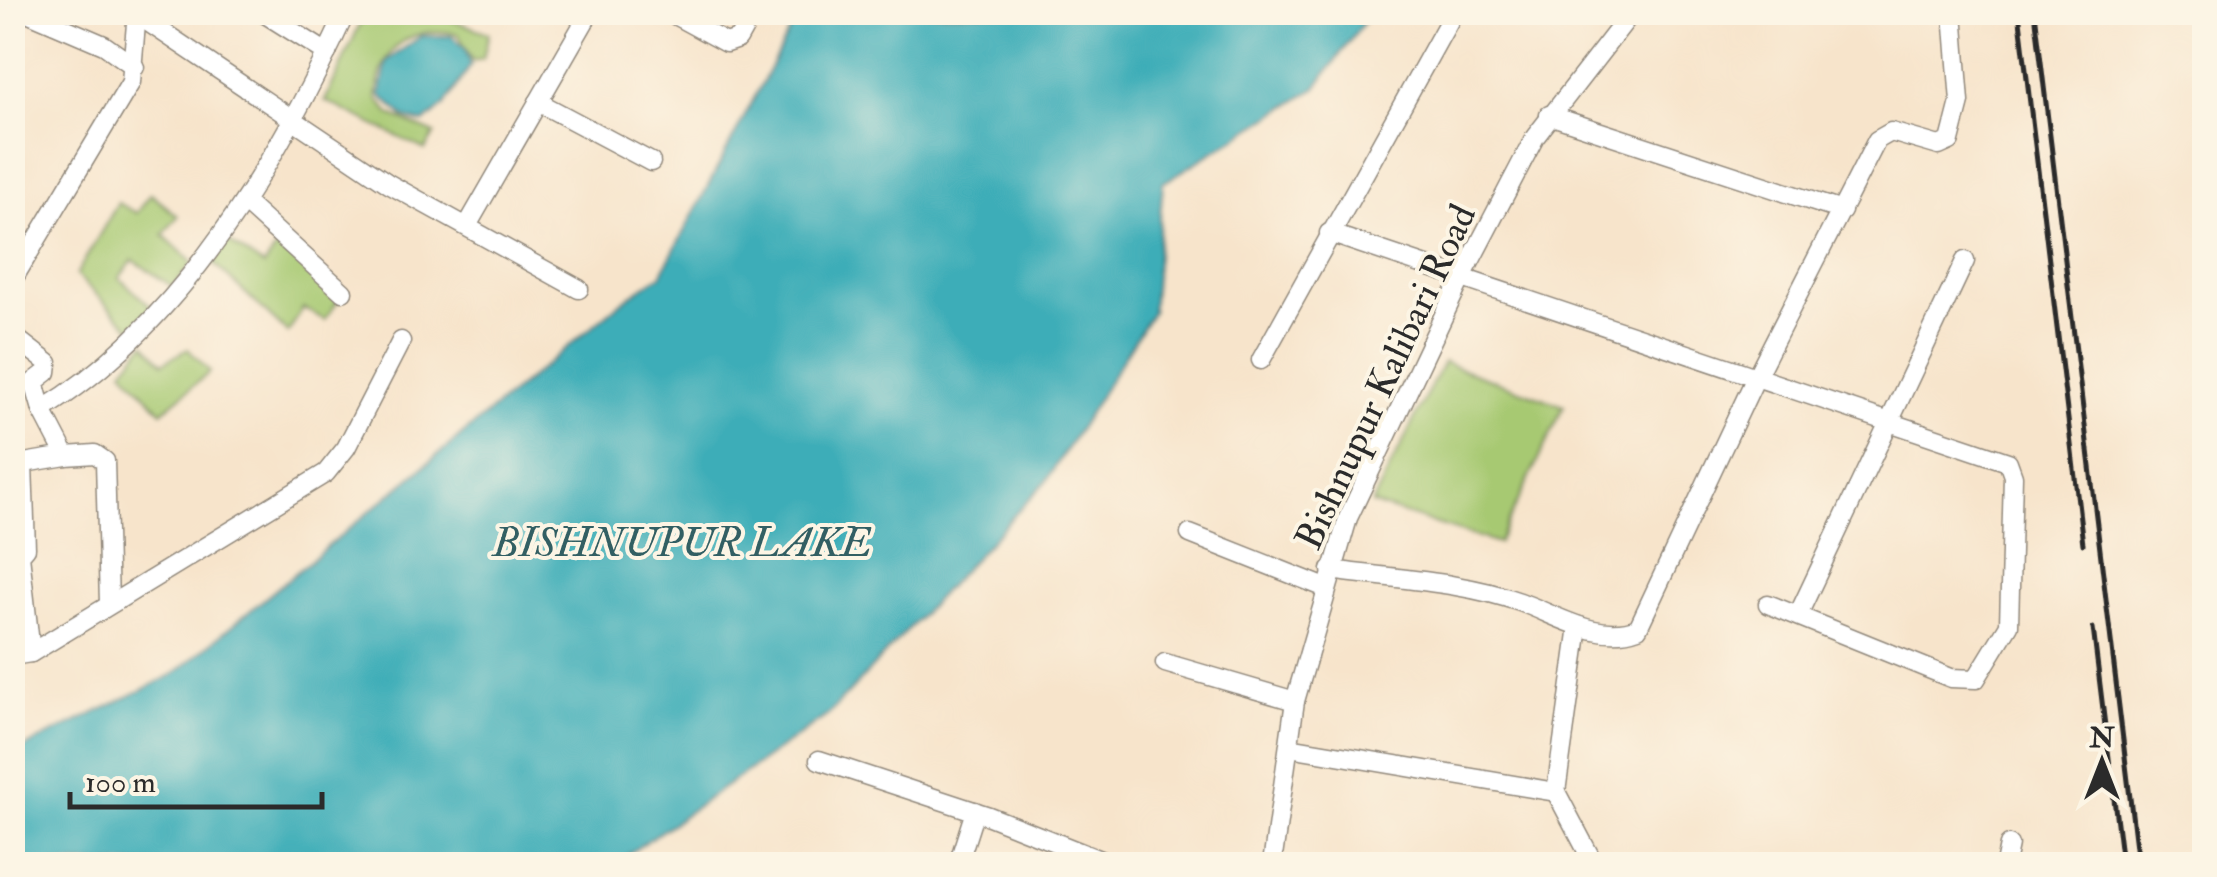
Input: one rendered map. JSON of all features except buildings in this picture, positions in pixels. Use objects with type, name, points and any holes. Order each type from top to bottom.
[{"type":"street","points":[[27,12],[104,45],[135,67]]},
{"type":"street","points":[[262,12],[327,53]]},
{"type":"street","points":[[42,410],[88,382],[198,266],[244,202],[346,12]]},
{"type":"street","points":[[467,226],[590,12]]},
{"type":"street","points":[[669,12],[726,43],[738,39],[753,12]]},
{"type":"street","points":[[1261,360],[1454,12]]},
{"type":"street","name":"Bishnupur Kalibari Road","points":[[1272,864],[1295,701],[1348,518],[1461,279],[1549,115],[1632,12]]},
{"type":"street","points":[[1190,534],[1328,579],[1488,593],[1579,626],[1627,632],[1646,618],[1757,375],[1883,134],[1901,134],[1939,146],[1950,141],[1960,102],[1953,12]]},
{"type":"street","points":[[12,281],[128,90],[135,67],[137,13]]},
{"type":"street","points":[[137,13],[389,184],[579,289]]},
{"type":"street","points":[[538,102],[651,162]]},
{"type":"street","points":[[1549,115],[1842,210]]},
{"type":"street","points":[[244,202],[343,292]]},
{"type":"street","points":[[1329,233],[2008,462],[2013,476],[2006,635],[1976,679],[1961,680],[1768,604]]},
{"type":"street","points":[[1798,616],[1965,261]]},
{"type":"street","points":[[12,335],[48,362],[46,372],[34,382],[42,410],[66,456]]},
{"type":"street","points":[[109,604],[105,461],[95,454],[18,464],[26,548],[20,555],[22,654],[109,604],[326,473],[346,448],[402,341]]},
{"type":"street","points":[[1579,626],[1556,792],[1594,864]]},
{"type":"street","points":[[1165,664],[1295,701]]},
{"type":"street","points":[[1288,747],[1556,792]]},
{"type":"street","points":[[819,760],[975,810],[1110,864]]},
{"type":"street","points":[[958,864],[975,810]]},
{"type":"street","points":[[2005,864],[2009,845]]},
{"type":"green space","points":[[365,13],[431,13],[489,33],[483,59],[473,61],[458,34],[425,33],[400,44],[384,66],[377,98],[391,115],[435,134],[425,150],[325,101]]},
{"type":"green space","points":[[151,194],[178,216],[163,235],[193,263],[173,287],[133,260],[119,278],[152,307],[132,329],[76,275],[118,203],[137,213]]},
{"type":"green space","points":[[226,240],[264,266],[280,243],[338,301],[325,320],[303,308],[288,333],[211,261]]},
{"type":"green space","points":[[145,343],[163,363],[188,349],[210,372],[162,412],[123,370]]},
{"type":"green space","points":[[1443,362],[1564,406],[1498,543],[1372,504]]},
{"type":"water","name":"BISHNUPUR LAKE","points":[[799,13],[1370,13],[1315,89],[1163,183],[1152,312],[1047,480],[828,715],[614,864],[13,864],[13,753],[174,674],[624,300],[661,275]]},
{"type":"water","points":[[421,36],[452,36],[465,48],[471,65],[445,105],[424,123],[405,118],[380,95],[387,61]]},
{"type":"railway","points":[[2019,12],[2083,544]]},
{"type":"railway","points":[[2035,12],[2138,864]]},
{"type":"railway","points":[[2093,628],[2122,864]]}]
